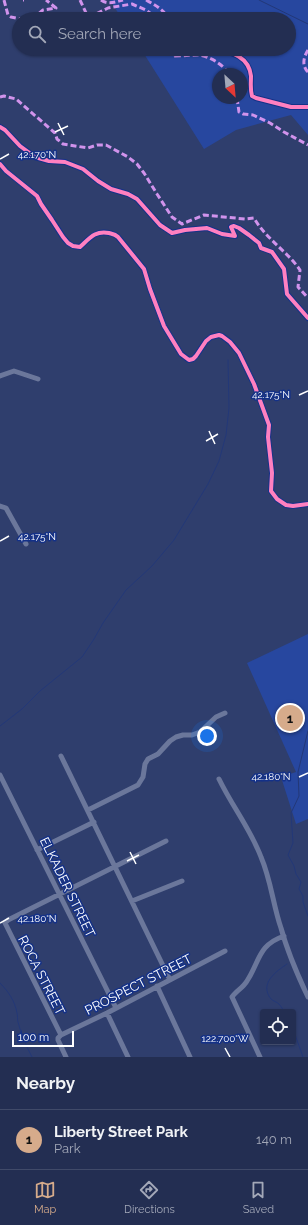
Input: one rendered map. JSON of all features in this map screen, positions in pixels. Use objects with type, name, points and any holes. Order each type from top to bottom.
[{"type":"street","points":[[0,164],[6,171],[37,196],[63,237],[73,246],[80,247],[91,237],[100,232],[115,234],[118,237],[144,269],[164,326],[185,358],[189,360],[193,359],[206,341],[211,337],[219,335],[230,342],[244,361],[269,425],[268,437],[272,473],[271,491],[277,499],[286,504],[293,506],[308,504]]},
{"type":"street","points":[[0,376],[14,371],[38,379]]},
{"type":"street","points":[[0,506],[6,508],[26,544]]},
{"type":"street","points":[[88,810],[138,785],[143,777],[145,764],[148,759],[158,754],[170,741],[176,737],[192,735],[200,732],[216,717],[225,712]]},
{"type":"street","points":[[61,756],[170,980]]},
{"type":"street","name":"ELKADER STREET","points":[[0,775],[116,1008]]},
{"type":"street","points":[[219,779],[252,837],[262,858],[269,879],[281,928],[308,997]]},
{"type":"street","points":[[37,850],[94,822]]},
{"type":"street","points":[[59,894],[166,841]]},
{"type":"street","points":[[132,901],[182,881]]},
{"type":"street","name":"ROCA STREET","points":[[59,894],[8,920],[5,923],[9,934],[60,1035],[58,1040],[66,1057]]},
{"type":"street","points":[[260,1057],[232,997],[248,980],[266,946],[272,941],[284,936]]},
{"type":"street","name":"PROSPECT STREET","points":[[60,1035],[116,1008],[225,951]]},
{"type":"street","points":[[157,986],[190,1057]]},
{"type":"street","points":[[106,1013],[128,1057]]},
{"type":"shaded area","points":[[110,0],[308,0],[308,135],[291,115],[236,130],[204,149],[145,56],[296,56],[296,12],[118,12]]},
{"type":"shaded area","points":[[308,634],[308,819],[296,824],[281,777],[296,772],[247,663]]},
{"type":"waterway","points":[[259,0],[284,12]]},
{"type":"waterway","points":[[296,18],[308,24]]},
{"type":"waterway","points":[[0,726],[82,657],[126,590],[152,566],[174,540],[208,484],[219,461],[226,435],[229,408],[228,360]]},
{"type":"waterway","points":[[308,731],[298,772],[299,796],[291,813],[293,843],[288,855],[301,882],[299,889],[303,896],[303,902],[308,916]]},
{"type":"waterway","points":[[283,1009],[279,1004],[271,999],[267,988],[270,979],[287,964]]},
{"type":"waterway","points":[[0,983],[15,1004],[21,1031],[32,1057]]},
{"type":"waterway","points":[[296,1037],[303,1057]]},
{"type":"marked path","points":[[4,0],[8,15],[12,17]]},
{"type":"marked path","points":[[41,12],[43,10],[56,8],[46,0]]},
{"type":"marked path","points":[[80,0],[86,12]]},
{"type":"marked path","points":[[101,0],[109,3],[123,0]]},
{"type":"marked path","points":[[146,0],[163,12]]},
{"type":"marked path","points":[[100,12],[108,8],[132,4],[149,12]]},
{"type":"marked path","points":[[308,50],[304,62],[308,72]]},
{"type":"marked path","points":[[202,56],[211,59],[224,68]]},
{"type":"marked path","points":[[0,97],[4,96],[16,99],[55,133],[57,139],[63,144],[88,148],[97,145],[106,145],[128,157],[137,164],[144,173],[172,217],[182,224],[204,215],[245,219],[254,218],[264,232],[300,270],[298,287],[308,298]]},
{"type":"marked path","points":[[238,104],[239,112],[253,115],[270,123],[308,145]]},
{"type":"cycle path","points":[[239,56],[247,64],[250,70],[252,96],[291,107],[308,107]]},
{"type":"cycle path","points":[[0,127],[5,130],[20,146],[35,157],[49,161],[65,162],[83,169],[111,189],[128,194],[137,199],[160,225],[172,233],[207,228],[222,234],[235,236],[231,227],[234,226],[239,228],[259,243],[261,248],[272,252],[284,269],[287,294],[308,318]]},
{"type":"cycle path","points":[[0,164],[6,171],[37,196],[68,243],[73,246],[80,247],[89,238],[104,232],[118,237],[144,269],[164,326],[181,354],[189,360],[193,359],[206,341],[211,337],[219,335],[230,342],[239,353],[254,384],[269,425],[268,437],[272,473],[271,491],[277,499],[286,505],[293,506],[308,504]]},
{"type":"place","name":"Liberty Street Park","points":[[290,718]]}]
